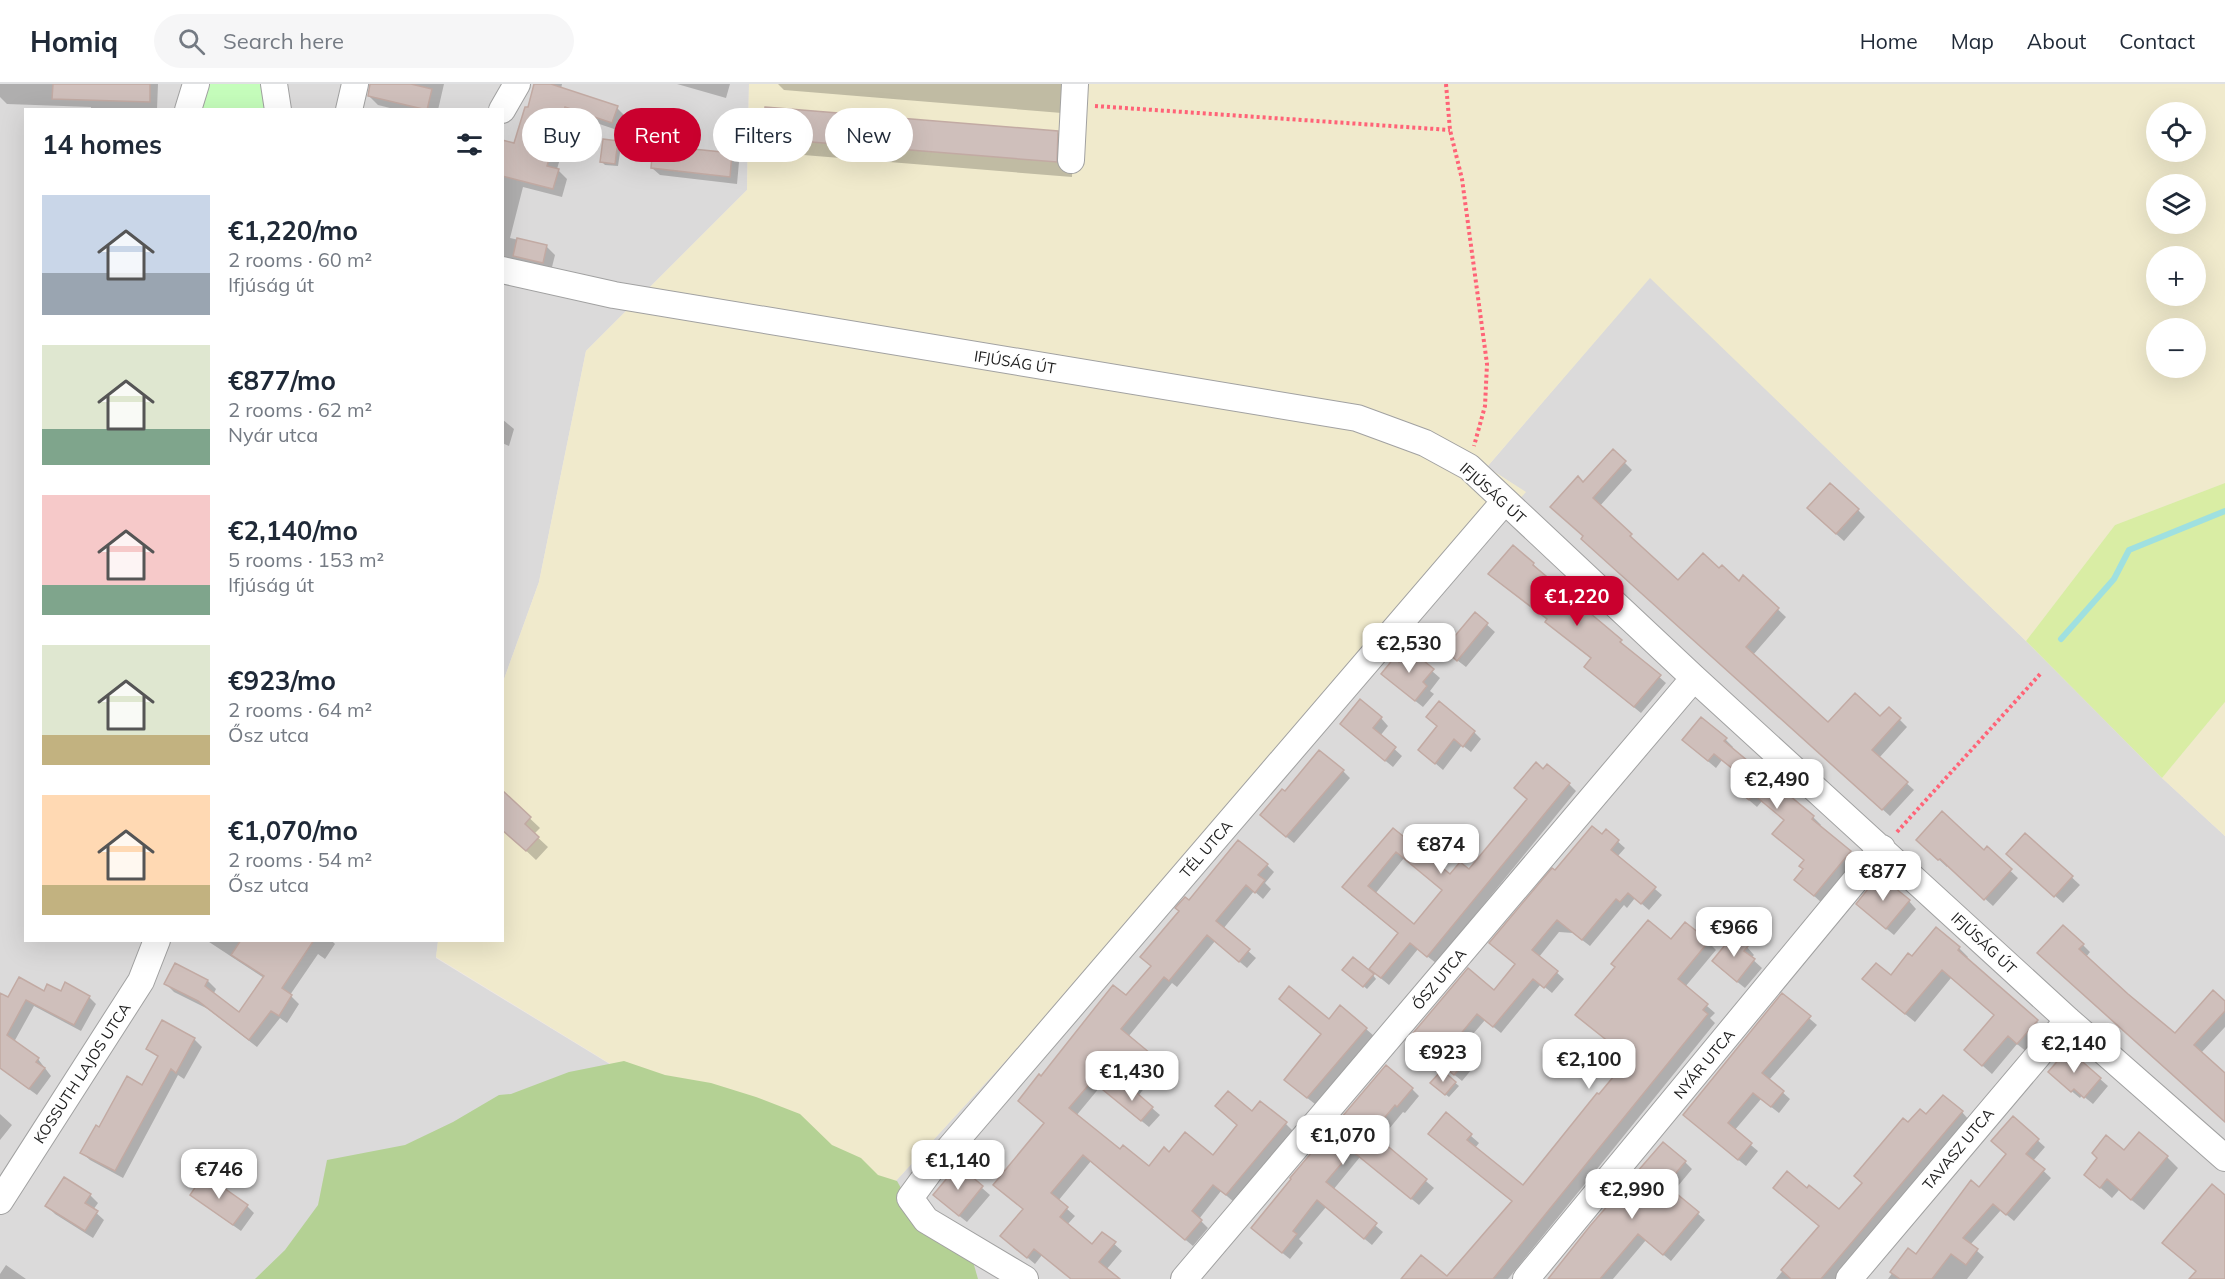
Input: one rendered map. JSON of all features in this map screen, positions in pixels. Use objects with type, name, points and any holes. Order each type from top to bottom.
[{"type":"street","points":[[189,108],[196,84]]},
{"type":"street","points":[[274,84],[278,108]]},
{"type":"street","points":[[349,108],[355,84]]},
{"type":"street","points":[[503,108],[517,84]]},
{"type":"street","points":[[1071,160],[1075,94]]},
{"type":"street","name":"IFJÚSÁG ÚT","points":[[504,270],[614,295],[1357,418],[1425,443],[1469,467],[1694,678],[2068,1020],[2225,1158]]},
{"type":"street","name":"TÉL UTCA","points":[[1025,1279],[926,1220],[910,1198],[937,1163],[1504,502]]},
{"type":"street","name":"ŐSZ UTCA","points":[[1184,1279],[1694,678]]},
{"type":"street","name":"NYÁR UTCA","points":[[1526,1279],[1882,849]]},
{"type":"street","name":"KOSSUTH LAJOS UTCA","points":[[0,1201],[141,981],[156,942]]},
{"type":"street","name":"TAVASZ UTCA","points":[[1849,1279],[2068,1020]]},
{"type":"path","points":[[1446,84],[1450,130],[1462,179],[1487,364],[1485,406],[1469,467]]},
{"type":"path","points":[[1075,94],[1450,130]]},
{"type":"path","points":[[1882,849],[2042,672]]},
{"type":"shaded area","points":[[0,84],[749,84],[749,108],[713,108],[713,162],[748,162],[747,190],[586,351],[539,582],[504,679],[504,108],[24,108],[24,942],[438,942],[436,958],[862,1218],[1525,492],[1487,467],[1650,277],[2026,641],[2162,778],[2225,836],[2225,1279],[0,1279]]},
{"type":"shaded area","points":[[749,84],[2225,84],[2225,483],[2115,525],[2026,641],[1650,278],[1487,467],[1526,492],[862,1218],[436,957],[438,942],[504,942],[504,679],[539,582],[586,351],[747,190],[748,162],[813,162],[813,108],[749,108]]},
{"type":"shaded area","points":[[2225,702],[2225,836],[2162,778]]},
{"type":"green space","points":[[205,84],[264,84],[269,108],[199,108]]},
{"type":"green space","points":[[2225,483],[2225,702],[2162,778],[2026,641],[2115,525]]},
{"type":"green space","points":[[624,1061],[665,1075],[711,1083],[800,1114],[832,1145],[861,1158],[878,1175],[897,1181],[913,1209],[972,1258],[978,1279],[255,1279],[285,1250],[318,1205],[327,1160],[405,1145],[453,1122],[499,1095],[511,1094],[569,1072]]},
{"type":"building","points":[[53,84],[150,84],[150,102],[52,99]]},
{"type":"building","points":[[370,84],[411,84],[432,89],[427,108],[368,96]]},
{"type":"building","points":[[534,84],[551,84],[618,106],[614,108],[612,123],[602,120],[602,108],[525,107],[528,107]]},
{"type":"building","points":[[813,111],[825,112],[825,143],[813,142]]},
{"type":"building","points":[[522,117],[522,162],[548,162],[547,166],[559,169],[553,189],[504,177],[504,140],[514,143]]},
{"type":"building","points":[[913,119],[1058,131],[1057,162],[913,150]]},
{"type":"building","points":[[603,139],[614,140],[615,164],[600,162],[602,162]]},
{"type":"building","points":[[701,150],[713,151],[713,162],[731,162],[730,177],[651,168],[652,162],[701,162]]},
{"type":"building","points":[[517,238],[547,245],[543,263],[513,256]]},
{"type":"building","points":[[1613,449],[1626,461],[1593,498],[1632,534],[1630,536],[1678,580],[1703,553],[1719,568],[1722,565],[1739,581],[1743,575],[1779,608],[1746,647],[1828,722],[1855,693],[1880,716],[1889,707],[1901,718],[1872,750],[1908,782],[1882,810],[1581,539],[1583,536],[1550,507],[1578,476],[1583,482]]},
{"type":"building","points":[[1830,483],[1859,509],[1836,534],[1807,508]]},
{"type":"building","points":[[1513,545],[1534,563],[1533,565],[1622,640],[1620,642],[1661,675],[1634,707],[1584,667],[1591,658],[1545,622],[1547,619],[1488,574]]},
{"type":"building","points":[[1475,612],[1488,623],[1457,661],[1444,649]]},
{"type":"building","points":[[1409,649],[1434,669],[1423,682],[1427,686],[1415,701],[1381,674],[1394,658],[1399,662]]},
{"type":"building","points":[[1360,699],[1382,717],[1373,728],[1396,747],[1385,761],[1340,724]]},
{"type":"building","points":[[1439,701],[1475,731],[1463,747],[1454,739],[1435,764],[1418,750],[1437,726],[1426,717]]},
{"type":"building","points":[[1701,717],[1727,738],[1724,741],[1814,816],[1812,819],[1851,851],[1814,896],[1794,880],[1803,869],[1799,866],[1804,860],[1772,834],[1784,820],[1753,794],[1749,800],[1734,788],[1743,777],[1714,754],[1708,761],[1682,740]]},
{"type":"building","points":[[1319,750],[1344,770],[1286,837],[1260,815],[1282,789],[1285,791]]},
{"type":"building","points":[[1536,762],[1543,769],[1547,764],[1570,783],[1427,957],[1410,943],[1381,978],[1369,969],[1398,933],[1342,887],[1393,828],[1450,874],[1460,862],[1469,869],[1527,799],[1514,788]],"holes":[[[1396,852],[1442,890],[1414,924],[1368,886]]]},
{"type":"building","points":[[504,792],[531,817],[525,824],[539,837],[526,851],[504,832]]},
{"type":"building","points":[[1942,811],[1984,850],[1987,846],[2012,869],[1984,900],[1916,840]]},
{"type":"building","points":[[1592,826],[1602,834],[1606,829],[1619,840],[1611,850],[1656,887],[1641,904],[1628,893],[1620,902],[1616,899],[1582,940],[1557,920],[1532,950],[1558,971],[1544,988],[1533,979],[1493,1027],[1477,1014],[1450,1047],[1466,1061],[1454,1075],[1409,1038],[1468,968],[1494,990],[1515,964],[1489,943],[1552,868],[1555,870]]},
{"type":"building","points":[[2025,833],[2073,876],[2054,897],[2006,854]]},
{"type":"building","points":[[1238,840],[1268,864],[1258,875],[1265,880],[1255,893],[1246,885],[1216,921],[1250,949],[1239,962],[1207,935],[1169,981],[1164,977],[1121,1029],[1156,1058],[1131,1088],[1153,1107],[1141,1121],[1092,1081],[1069,1108],[1120,1149],[1123,1145],[1149,1166],[1164,1147],[1169,1152],[1185,1132],[1213,1155],[1237,1125],[1215,1106],[1228,1091],[1252,1111],[1260,1101],[1287,1122],[1226,1195],[1213,1185],[1192,1211],[1202,1220],[1185,1240],[1083,1155],[1051,1193],[1068,1207],[1060,1217],[1092,1244],[1102,1232],[1116,1242],[1099,1262],[1120,1279],[1071,1279],[1034,1249],[1027,1258],[1000,1236],[1023,1209],[993,1185],[1044,1123],[1018,1101],[1039,1074],[1041,1076],[1113,985],[1126,995],[1151,966],[1140,957],[1179,911],[1175,908],[1185,897],[1189,900]]},
{"type":"building","points":[[1879,875],[1910,900],[1886,929],[1856,904]]},
{"type":"building","points":[[1648,920],[1671,939],[1685,922],[1709,941],[1678,979],[1708,1004],[1703,1010],[1708,1014],[1493,1279],[1401,1279],[1421,1255],[1447,1276],[1512,1201],[1428,1134],[1446,1112],[1472,1134],[1467,1140],[1523,1185],[1597,1093],[1599,1094],[1629,1058],[1575,1015],[1615,967],[1611,964]]},
{"type":"building","points":[[2063,925],[2084,944],[2079,949],[2175,1033],[2213,990],[2225,1001],[2225,1011],[2194,1045],[2225,1073],[2225,1122],[2037,953]]},
{"type":"building","points":[[1936,927],[1960,947],[1958,950],[2038,1020],[2017,1044],[2008,1036],[1982,1066],[1964,1050],[1994,1015],[1942,970],[1905,1014],[1862,979],[1876,963],[1891,975],[1908,953],[1912,956]]},
{"type":"building","points":[[1734,934],[1748,946],[1744,951],[1755,959],[1737,982],[1712,961]]},
{"type":"building","points":[[240,942],[313,942],[282,988],[292,995],[279,1016],[271,1011],[249,1040],[198,1001],[164,984],[175,963],[208,980],[205,986],[239,1012],[264,976],[231,955]]},
{"type":"building","points":[[1353,957],[1374,974],[1363,987],[1342,970]]},
{"type":"building","points":[[19,977],[44,991],[47,984],[61,991],[65,982],[90,996],[74,1025],[26,1000],[7,1035],[39,1058],[36,1062],[45,1068],[29,1089],[0,1068],[0,993],[8,997]]},
{"type":"building","points":[[1289,986],[1329,1019],[1340,1005],[1367,1028],[1307,1098],[1284,1080],[1321,1034],[1279,999]]},
{"type":"building","points":[[1782,993],[1811,1016],[1762,1073],[1784,1091],[1771,1107],[1753,1093],[1728,1123],[1752,1143],[1738,1160],[1683,1115]]},
{"type":"building","points":[[162,1020],[195,1038],[176,1073],[171,1069],[115,1171],[80,1153],[96,1125],[99,1127],[127,1076],[142,1085],[158,1056],[146,1049]]},
{"type":"building","points":[[2068,1049],[2101,1078],[2084,1098],[2074,1089],[2071,1092],[2048,1072]]},
{"type":"building","points":[[1386,1065],[1413,1088],[1397,1107],[1395,1105],[1372,1133],[1427,1179],[1411,1199],[1352,1151],[1326,1182],[1377,1223],[1364,1239],[1317,1200],[1293,1231],[1297,1234],[1282,1253],[1251,1228],[1290,1178]]},
{"type":"building","points":[[1442,1070],[1456,1082],[1445,1095],[1430,1083]]},
{"type":"building","points":[[1943,1095],[1963,1111],[1821,1279],[1791,1279],[1781,1270],[1819,1226],[1773,1188],[1787,1171],[1807,1188],[1809,1185],[1839,1209],[1862,1183],[1854,1176],[1903,1118],[1908,1122],[1920,1109],[1926,1114]]},
{"type":"building","points":[[2013,1116],[2039,1139],[2026,1154],[2045,1169],[2006,1215],[1993,1204],[1963,1238],[1978,1249],[1966,1265],[1951,1254],[1932,1279],[1900,1279],[1890,1272],[1908,1248],[1916,1254],[1971,1180],[1979,1187],[2006,1154],[1991,1141]]},
{"type":"building","points":[[2139,1132],[2168,1156],[2131,1200],[2107,1179],[2100,1188],[2084,1175],[2097,1158],[2092,1153],[2106,1135],[2124,1150]]},
{"type":"building","points":[[1663,1142],[1686,1161],[1666,1185],[1699,1212],[1663,1255],[1638,1234],[1600,1279],[1548,1279],[1590,1226]]},
{"type":"building","points":[[958,1165],[983,1186],[959,1216],[933,1195]]},
{"type":"building","points":[[204,1174],[248,1205],[233,1225],[190,1195]]},
{"type":"building","points":[[64,1177],[91,1194],[85,1203],[98,1211],[85,1231],[45,1206]]},
{"type":"building","points":[[2212,1184],[2225,1195],[2225,1279],[2189,1279],[2196,1271],[2162,1243]]},
{"type":"waterway","points":[[2061,639],[2114,579],[2129,550],[2225,511]]}]
